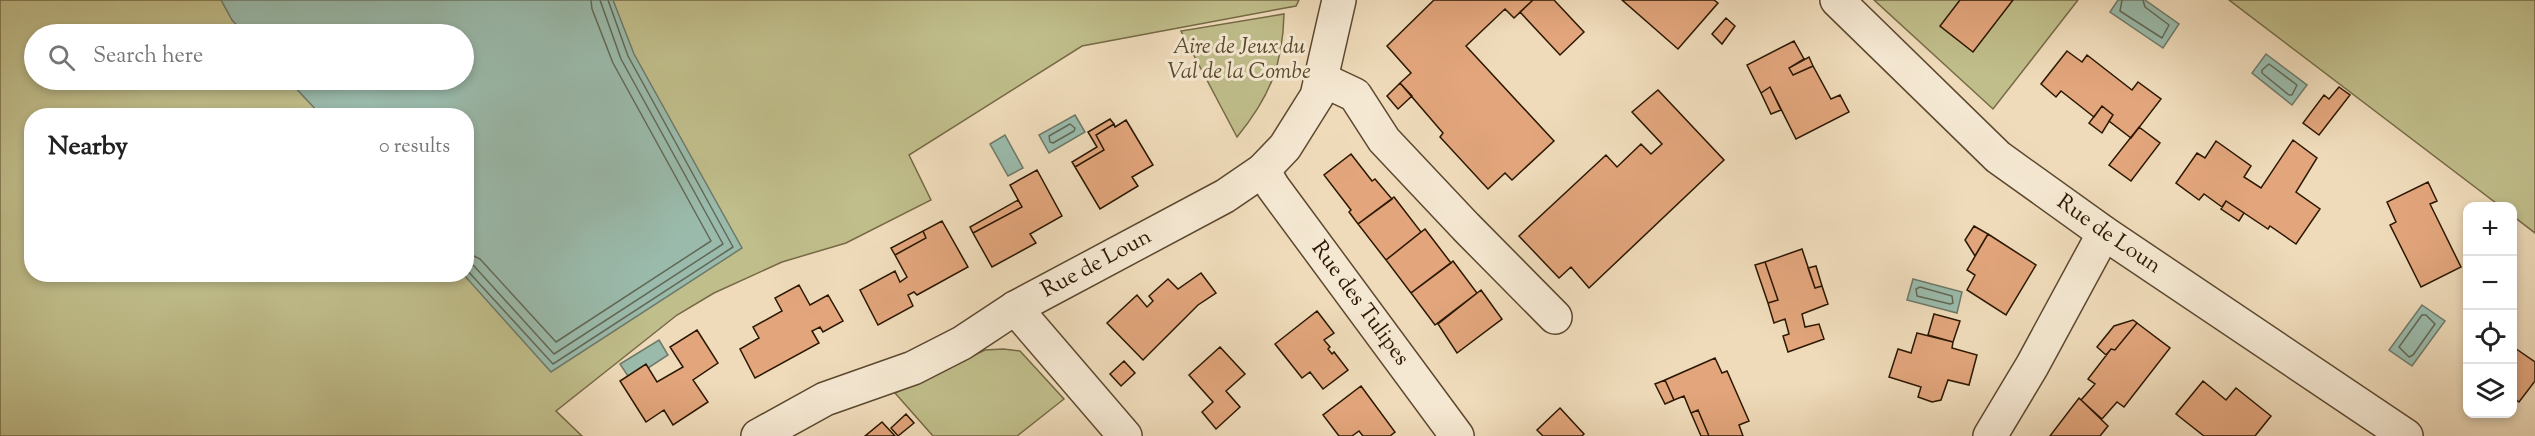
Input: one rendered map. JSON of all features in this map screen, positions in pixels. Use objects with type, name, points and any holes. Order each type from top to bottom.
[{"type":"street","name":"Rue de Loun","points":[[758,436],[825,399],[913,368],[962,343],[1015,308],[1225,196],[1263,170],[1285,147],[1317,96],[1339,0]]},
{"type":"street","name":"Rue de Loun","points":[[1838,0],[1998,157],[2104,233],[2406,436]]},
{"type":"street","points":[[1321,79],[1355,95],[1384,140],[1466,228],[1555,317]]},
{"type":"street","name":"Rue des Tulipes","points":[[1263,170],[1273,187],[1457,436]]},
{"type":"street","points":[[1990,436],[2043,346],[2104,233]]},
{"type":"street","points":[[1015,308],[1125,436]]},
{"type":"green space","points":[[0,0],[1299,0],[1296,6],[1082,46],[909,155],[931,200],[846,243],[782,262],[714,293],[677,315],[556,411],[582,436],[0,436]]},
{"type":"green space","points":[[1874,0],[2078,0],[1993,109]]},
{"type":"green space","points":[[2229,0],[2535,0],[2535,233],[2517,219],[2517,202],[2495,202]]},
{"type":"green space","name":"Aire de Jeux du Val de la Combe","points":[[1284,14],[1281,49],[1272,80],[1258,108],[1237,137],[1181,31]]},
{"type":"green space","points":[[985,350],[1020,351],[1064,399],[1017,436],[933,436],[895,393]]},
{"type":"water","points":[[221,0],[613,0],[634,54],[742,248],[551,372],[470,282],[474,282],[474,108],[314,108],[297,90],[474,90],[474,24],[236,24]]},
{"type":"water","points":[[2118,0],[2145,0],[2179,24],[2163,48],[2110,12]]},
{"type":"water","points":[[2266,54],[2307,85],[2292,105],[2252,73]]},
{"type":"water","points":[[1075,115],[1085,132],[1049,153],[1039,135]]},
{"type":"water","points":[[1005,135],[1023,168],[1008,176],[990,144]]},
{"type":"water","points":[[1913,279],[1962,292],[1957,313],[1907,300]]},
{"type":"water","points":[[2422,305],[2445,321],[2412,366],[2389,350]]},
{"type":"water","points":[[659,340],[668,355],[648,368],[628,376],[620,364]]},
{"type":"building","points":[[1434,0],[1533,0],[1514,18],[1505,9],[1466,46],[1554,141],[1512,180],[1505,173],[1488,189],[1440,137],[1443,133],[1400,83],[1411,73],[1387,46]]},
{"type":"building","points":[[1533,0],[1554,0],[1584,32],[1560,55],[1520,12]]},
{"type":"building","points":[[1622,0],[1714,0],[1718,3],[1678,49]]},
{"type":"building","points":[[1960,0],[2013,0],[1973,52],[1940,26]]},
{"type":"building","points":[[1726,18],[1735,26],[1722,44],[1712,34]]},
{"type":"building","points":[[1794,41],[1804,59],[1789,68],[1793,75],[1813,66],[1831,99],[1840,95],[1849,112],[1796,139],[1770,87],[1761,93],[1747,65]]},
{"type":"building","points":[[2067,51],[2082,62],[2087,55],[2132,90],[2138,82],[2161,99],[2131,138],[2109,121],[2113,115],[2102,106],[2094,117],[2061,91],[2056,97],[2041,84]]},
{"type":"building","points":[[1809,57],[1813,66],[1793,75],[1789,68]]},
{"type":"building","points":[[1400,83],[1412,96],[1398,109],[1387,96]]},
{"type":"building","points":[[1770,87],[1781,110],[1771,114],[1761,93]]},
{"type":"building","points":[[2339,87],[2350,95],[2319,135],[2303,123],[2324,95],[2329,99]]},
{"type":"building","points":[[1658,90],[1724,160],[1589,288],[1571,267],[1559,278],[1519,236],[1606,155],[1617,167],[1641,144],[1651,154],[1662,144],[1632,112]]},
{"type":"building","points":[[2102,106],[2113,115],[2102,133],[2089,123]]},
{"type":"building","points":[[1110,119],[1114,124],[1096,135],[1104,150],[1075,167],[1072,162],[1097,147],[1088,132]]},
{"type":"building","points":[[1126,120],[1153,165],[1132,177],[1138,186],[1100,209],[1075,167],[1104,150],[1096,135]]},
{"type":"building","points":[[2139,127],[2160,143],[2131,181],[2109,165]]},
{"type":"building","points":[[2293,140],[2317,158],[2296,192],[2320,209],[2296,244],[2270,226],[2268,229],[2226,201],[2222,207],[2204,194],[2199,200],[2176,183],[2197,153],[2205,158],[2216,141],[2251,166],[2244,177],[2261,188]]},
{"type":"building","points":[[1351,154],[1372,181],[1375,179],[1392,199],[1358,224],[1349,212],[1351,210],[1324,175]]},
{"type":"building","points":[[1037,170],[1062,216],[1030,234],[1036,243],[992,267],[973,233],[1022,207],[1010,185]]},
{"type":"building","points":[[2428,182],[2437,201],[2430,204],[2461,267],[2421,287],[2390,225],[2396,222],[2387,202]]},
{"type":"building","points":[[1394,197],[1421,232],[1386,260],[1358,224]]},
{"type":"building","points":[[1018,200],[1022,207],[973,233],[970,227]]},
{"type":"building","points":[[2226,201],[2244,213],[2239,221],[2221,209]]},
{"type":"building","points":[[942,221],[968,267],[917,295],[914,292],[908,295],[913,306],[878,325],[860,290],[895,271],[900,282],[907,277],[895,255],[926,238],[923,231]]},
{"type":"building","points":[[1974,226],[1988,234],[1975,256],[1965,240]]},
{"type":"building","points":[[1425,229],[1451,263],[1411,293],[1386,260]]},
{"type":"building","points":[[923,231],[926,238],[895,255],[891,248]]},
{"type":"building","points":[[1988,234],[2036,265],[2006,315],[1967,290],[1975,275],[1967,270]]},
{"type":"building","points":[[1802,249],[1815,288],[1822,286],[1828,304],[1802,314],[1805,327],[1819,324],[1824,339],[1788,352],[1783,336],[1789,334],[1785,319],[1774,323],[1768,303],[1778,300],[1765,262]]},
{"type":"building","points":[[1453,261],[1477,293],[1435,325],[1411,293]]},
{"type":"building","points":[[1765,262],[1778,300],[1768,303],[1755,265]]},
{"type":"building","points":[[1816,266],[1822,286],[1815,288],[1808,268]]},
{"type":"building","points":[[1201,273],[1216,293],[1198,305],[1143,360],[1107,323],[1137,295],[1147,307],[1153,301],[1149,296],[1168,279],[1178,289]]},
{"type":"building","points":[[799,285],[810,305],[828,295],[843,321],[823,332],[820,327],[812,331],[819,343],[755,378],[740,349],[759,338],[753,327],[782,311],[775,298]]},
{"type":"building","points":[[1481,290],[1502,319],[1457,353],[1438,324]]},
{"type":"building","points":[[1317,311],[1334,333],[1324,340],[1330,347],[1328,349],[1332,354],[1334,352],[1348,370],[1323,389],[1310,372],[1302,378],[1275,344]]},
{"type":"building","points":[[1934,314],[1960,321],[1953,342],[1928,335]]},
{"type":"building","points":[[2133,320],[2137,323],[2115,350],[2111,349],[2106,355],[2097,347],[2114,326]]},
{"type":"building","points":[[2137,323],[2170,348],[2124,407],[2117,402],[2102,419],[2081,400],[2095,384],[2088,379],[2111,349],[2115,350]]},
{"type":"building","points":[[697,330],[718,363],[693,380],[708,402],[673,425],[664,410],[646,422],[620,381],[646,364],[657,382],[683,367],[670,347]]},
{"type":"building","points":[[1917,333],[1953,342],[1952,348],[1977,355],[1969,385],[1948,380],[1941,400],[1932,402],[1918,397],[1921,387],[1889,377],[1898,349],[1911,353]]},
{"type":"building","points":[[1220,347],[1245,374],[1226,391],[1240,407],[1216,429],[1202,412],[1213,402],[1189,375]]},
{"type":"building","points":[[2517,349],[2535,362],[2535,381],[2519,402],[2517,401]]},
{"type":"building","points":[[1715,358],[1722,373],[1727,371],[1749,421],[1739,425],[1743,436],[1709,436],[1698,410],[1691,413],[1684,396],[1674,400],[1665,380]]},
{"type":"building","points":[[1124,361],[1135,373],[1121,386],[1110,374]]},
{"type":"building","points":[[1665,380],[1674,400],[1665,404],[1655,384]]},
{"type":"building","points":[[2203,381],[2226,400],[2236,388],[2271,416],[2255,436],[2204,436],[2176,414]]},
{"type":"building","points":[[1361,386],[1395,432],[1390,436],[1363,436],[1359,431],[1352,436],[1339,436],[1323,415]]},
{"type":"building","points":[[2079,398],[2108,426],[2100,436],[2050,436]]},
{"type":"building","points":[[1560,408],[1584,434],[1582,436],[1543,436],[1537,430]]},
{"type":"building","points":[[1698,410],[1709,436],[1701,436],[1691,413]]},
{"type":"building","points":[[906,414],[914,423],[898,436],[891,428]]},
{"type":"building","points":[[882,422],[895,436],[865,436]]}]
